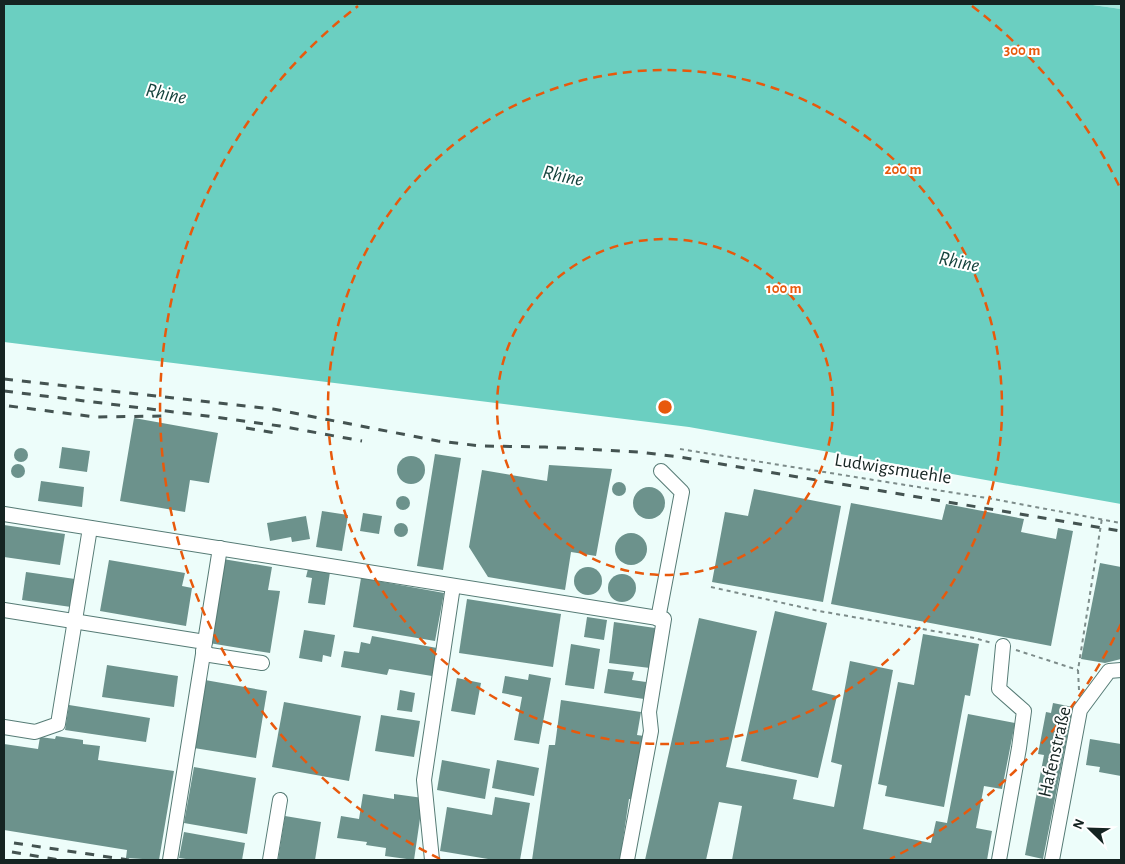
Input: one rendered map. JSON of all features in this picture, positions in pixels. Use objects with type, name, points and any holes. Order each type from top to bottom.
[{"type":"street","points":[[658,619],[682,492],[661,471]]},
{"type":"street","points":[[4,514],[664,620],[649,712],[651,731],[627,860]]},
{"type":"street","points":[[4,727],[35,732],[58,724],[90,528]]},
{"type":"street","points":[[170,860],[220,548]]},
{"type":"street","points":[[432,860],[424,780],[453,586]]},
{"type":"street","points":[[4,610],[75,621],[204,647],[210,655],[262,663]]},
{"type":"street","points":[[999,860],[1024,711],[999,690],[1003,646]]},
{"type":"street","name":"Hafenstraße","points":[[1052,860],[1080,710],[1109,671],[1121,670]]},
{"type":"street","points":[[270,860],[280,800]]},
{"type":"path","name":"Ludwigsmuehle","points":[[680,448],[993,499],[1121,523]]},
{"type":"path","points":[[1079,690],[1078,670],[1102,518]]},
{"type":"path","points":[[711,587],[819,611],[974,638],[1078,670]]},
{"type":"shaded area","points":[[1086,4],[1121,4],[1121,9]]},
{"type":"water","name":"Rhine","points":[[4,4],[1086,4],[1121,9],[1121,504],[689,427],[4,342]]},
{"type":"building","points":[[134,418],[218,433],[209,483],[190,480],[185,512],[120,501]]},
{"type":"building","points":[[62,447],[90,451],[87,472],[59,468]]},
{"type":"building","points":[[21,448],[26,450],[28,455],[26,460],[21,462],[16,460],[14,455],[16,450]]},
{"type":"building","points":[[435,454],[461,458],[443,570],[417,566]]},
{"type":"building","points":[[411,456],[421,460],[425,470],[421,480],[411,484],[401,480],[397,470],[401,460]]},
{"type":"building","points":[[18,464],[23,466],[25,471],[23,476],[18,478],[13,476],[11,471],[13,466]]},
{"type":"building","points":[[549,465],[612,469],[596,556],[571,552],[565,590],[488,577],[469,547],[482,470],[547,481]]},
{"type":"building","points":[[41,481],[84,487],[82,507],[38,501]]},
{"type":"building","points":[[619,482],[624,484],[626,489],[624,494],[619,496],[614,494],[612,489],[614,484]]},
{"type":"building","points":[[649,487],[655,488],[660,492],[664,497],[664,509],[660,514],[655,518],[649,519],[643,518],[638,514],[634,509],[633,503],[634,497],[638,492],[643,488]]},
{"type":"building","points":[[754,489],[841,506],[823,602],[712,582],[725,512],[748,516]]},
{"type":"building","points":[[403,496],[408,498],[410,503],[408,508],[403,510],[398,508],[396,503],[398,498]]},
{"type":"building","points":[[851,503],[942,520],[946,504],[1024,519],[1021,532],[1056,539],[1058,528],[1073,531],[1051,646],[831,604]]},
{"type":"building","points":[[322,511],[348,515],[342,551],[316,547]]},
{"type":"building","points":[[363,513],[382,516],[379,534],[360,531]]},
{"type":"building","points":[[306,516],[310,539],[292,542],[291,537],[270,541],[267,523]]},
{"type":"building","points":[[401,523],[406,525],[408,530],[406,535],[401,537],[396,535],[394,530],[396,525]]},
{"type":"building","points":[[4,525],[65,534],[60,565],[4,557]]},
{"type":"building","points":[[631,533],[642,538],[647,549],[642,560],[631,565],[620,560],[615,549],[620,538]]},
{"type":"building","points":[[223,559],[272,567],[268,590],[280,591],[270,653],[209,643]]},
{"type":"building","points":[[109,560],[185,573],[182,586],[192,588],[186,626],[100,611]]},
{"type":"building","points":[[1100,563],[1121,567],[1121,659],[1105,663],[1081,659]]},
{"type":"building","points":[[588,567],[598,571],[602,581],[598,591],[588,595],[578,591],[574,581],[578,571]]},
{"type":"building","points":[[308,569],[330,572],[325,605],[308,603],[312,578],[306,577]]},
{"type":"building","points":[[26,572],[75,579],[71,607],[22,600]]},
{"type":"building","points":[[622,574],[632,578],[636,588],[632,598],[622,602],[612,598],[608,588],[612,578]]},
{"type":"building","points":[[361,578],[444,593],[435,641],[353,627]]},
{"type":"building","points":[[467,599],[561,614],[553,667],[459,653]]},
{"type":"building","points":[[775,611],[827,623],[812,690],[837,696],[818,778],[741,761]]},
{"type":"building","points":[[587,617],[607,620],[604,640],[584,637]]},
{"type":"building","points":[[699,618],[757,631],[726,767],[797,780],[793,799],[834,807],[842,765],[831,762],[850,661],[893,670],[863,829],[931,843],[936,821],[947,823],[968,714],[1015,723],[1002,789],[984,786],[976,828],[992,831],[987,860],[732,860],[742,806],[719,802],[706,860],[645,860]]},
{"type":"building","points":[[614,622],[655,628],[650,668],[609,663]]},
{"type":"building","points":[[304,630],[335,635],[331,657],[323,655],[322,662],[299,658]]},
{"type":"building","points":[[923,634],[979,644],[970,696],[965,695],[944,807],[885,796],[887,786],[878,784],[898,682],[914,685]]},
{"type":"building","points":[[372,636],[437,648],[432,676],[389,669],[387,675],[341,667],[344,651],[359,653],[361,642],[370,644]]},
{"type":"building","points":[[571,644],[600,649],[594,689],[565,685]]},
{"type":"building","points":[[107,665],[178,676],[174,707],[102,697]]},
{"type":"building","points":[[608,669],[634,672],[632,680],[646,682],[644,699],[604,693]]},
{"type":"building","points":[[529,674],[551,678],[539,744],[514,740],[522,697],[502,693],[505,676],[528,680]]},
{"type":"building","points":[[457,678],[481,683],[475,715],[451,711]]},
{"type":"building","points":[[205,680],[267,691],[256,758],[194,748]]},
{"type":"building","points":[[400,690],[415,693],[412,712],[397,710]]},
{"type":"building","points":[[561,700],[641,712],[637,735],[644,736],[635,800],[629,799],[620,860],[532,860],[549,745],[555,745]]},
{"type":"building","points":[[284,702],[361,716],[349,781],[272,767]]},
{"type":"building","points":[[1053,703],[1073,707],[1043,859],[1025,855],[1044,755],[1038,754],[1046,712],[1051,713]]},
{"type":"building","points":[[69,705],[150,718],[146,742],[65,730]]},
{"type":"building","points":[[381,715],[420,721],[414,757],[375,751]]},
{"type":"building","points":[[56,736],[83,740],[83,744],[100,746],[98,760],[174,771],[159,860],[126,858],[127,850],[4,830],[4,744],[38,749],[40,737],[55,739]]},
{"type":"building","points":[[1090,739],[1121,744],[1121,776],[1099,772],[1100,767],[1086,765]]},
{"type":"building","points":[[442,760],[490,769],[485,799],[437,790]]},
{"type":"building","points":[[497,760],[539,768],[534,796],[492,788]]},
{"type":"building","points":[[194,767],[256,778],[247,834],[184,823]]},
{"type":"building","points":[[363,794],[394,799],[394,794],[423,798],[414,860],[385,856],[386,848],[366,845],[367,842],[337,838],[341,816],[359,819]]},
{"type":"building","points":[[495,797],[530,803],[520,860],[494,860],[440,851],[447,807],[492,815]]},
{"type":"building","points":[[285,816],[321,822],[315,860],[278,860]]},
{"type":"building","points":[[184,832],[245,843],[242,860],[193,860],[179,858]]},
{"type":"railway","points":[[4,379],[273,409],[438,441],[481,446],[639,452],[679,457],[1121,531]]},
{"type":"railway","points":[[4,391],[280,426],[362,441]]},
{"type":"railway","points":[[9,406],[96,417],[162,416]]},
{"type":"railway","points":[[246,428],[276,433]]},
{"type":"railway","points":[[14,843],[129,860]]},
{"type":"railway","points":[[12,852],[60,860]]}]
